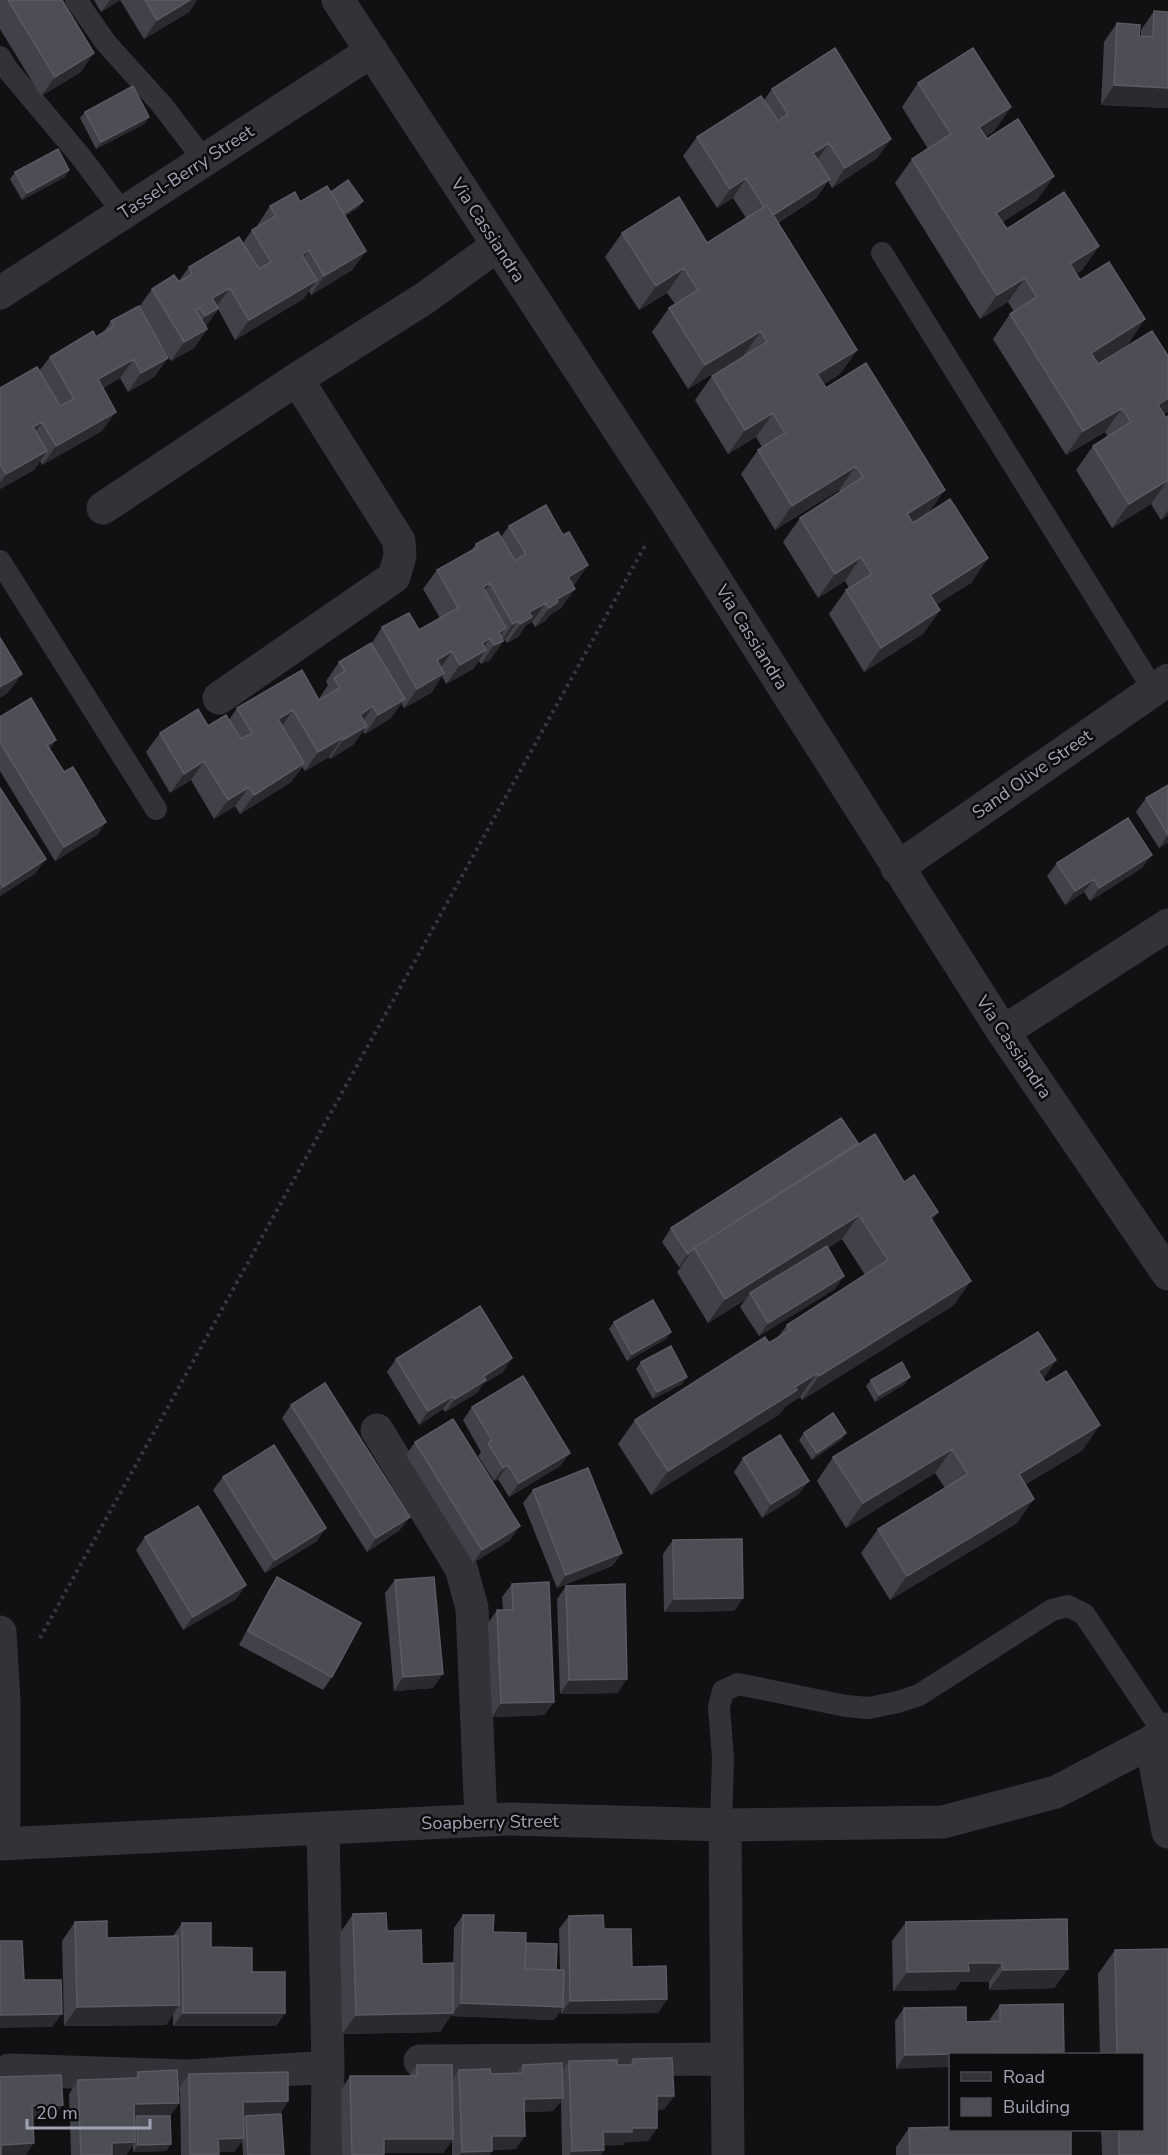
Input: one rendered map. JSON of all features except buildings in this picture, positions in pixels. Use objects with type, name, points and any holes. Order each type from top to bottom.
[{"type":"street","name":"Via Cassiandra","points":[[338,0],[668,505],[897,868],[1004,1032],[1168,1274]]},
{"type":"street","name":"Tassel-Berry Street","points":[[0,293],[372,51]]},
{"type":"street","points":[[103,508],[297,379],[425,298],[498,246]]},
{"type":"street","points":[[219,698],[394,577],[400,556],[399,541],[297,379]]},
{"type":"street","name":"Sand Olive Street","points":[[897,868],[1161,685]]},
{"type":"street","points":[[1004,1032],[1168,925]]},
{"type":"street","points":[[377,1430],[461,1568],[472,1608],[481,1820]]},
{"type":"street","name":"Soapberry Street","points":[[0,1632],[4,1702],[2,1844],[508,1818],[723,1825],[943,1822],[1056,1792],[1161,1735]]},
{"type":"street","points":[[1161,1735],[1168,1832]]},
{"type":"street","points":[[723,1825],[728,2155]]},
{"type":"street","points":[[323,1828],[328,2067],[327,2155]]},
{"type":"street","points":[[420,2061],[727,2059]]},
{"type":"street","points":[[9,2070],[187,2076],[328,2067]]},
{"type":"lane","points":[[76,0],[105,43],[162,105],[204,160]]},
{"type":"lane","points":[[0,57],[123,213]]},
{"type":"lane","points":[[882,253],[1161,685]]},
{"type":"lane","points":[[0,561],[156,810]]},
{"type":"lane","points":[[723,1825],[723,1758],[719,1707],[723,1691],[738,1684],[846,1706],[869,1708],[898,1702],[919,1695],[1052,1610],[1068,1606],[1084,1614],[1161,1735]]},
{"type":"path","points":[[39,1640],[668,505]]}]
